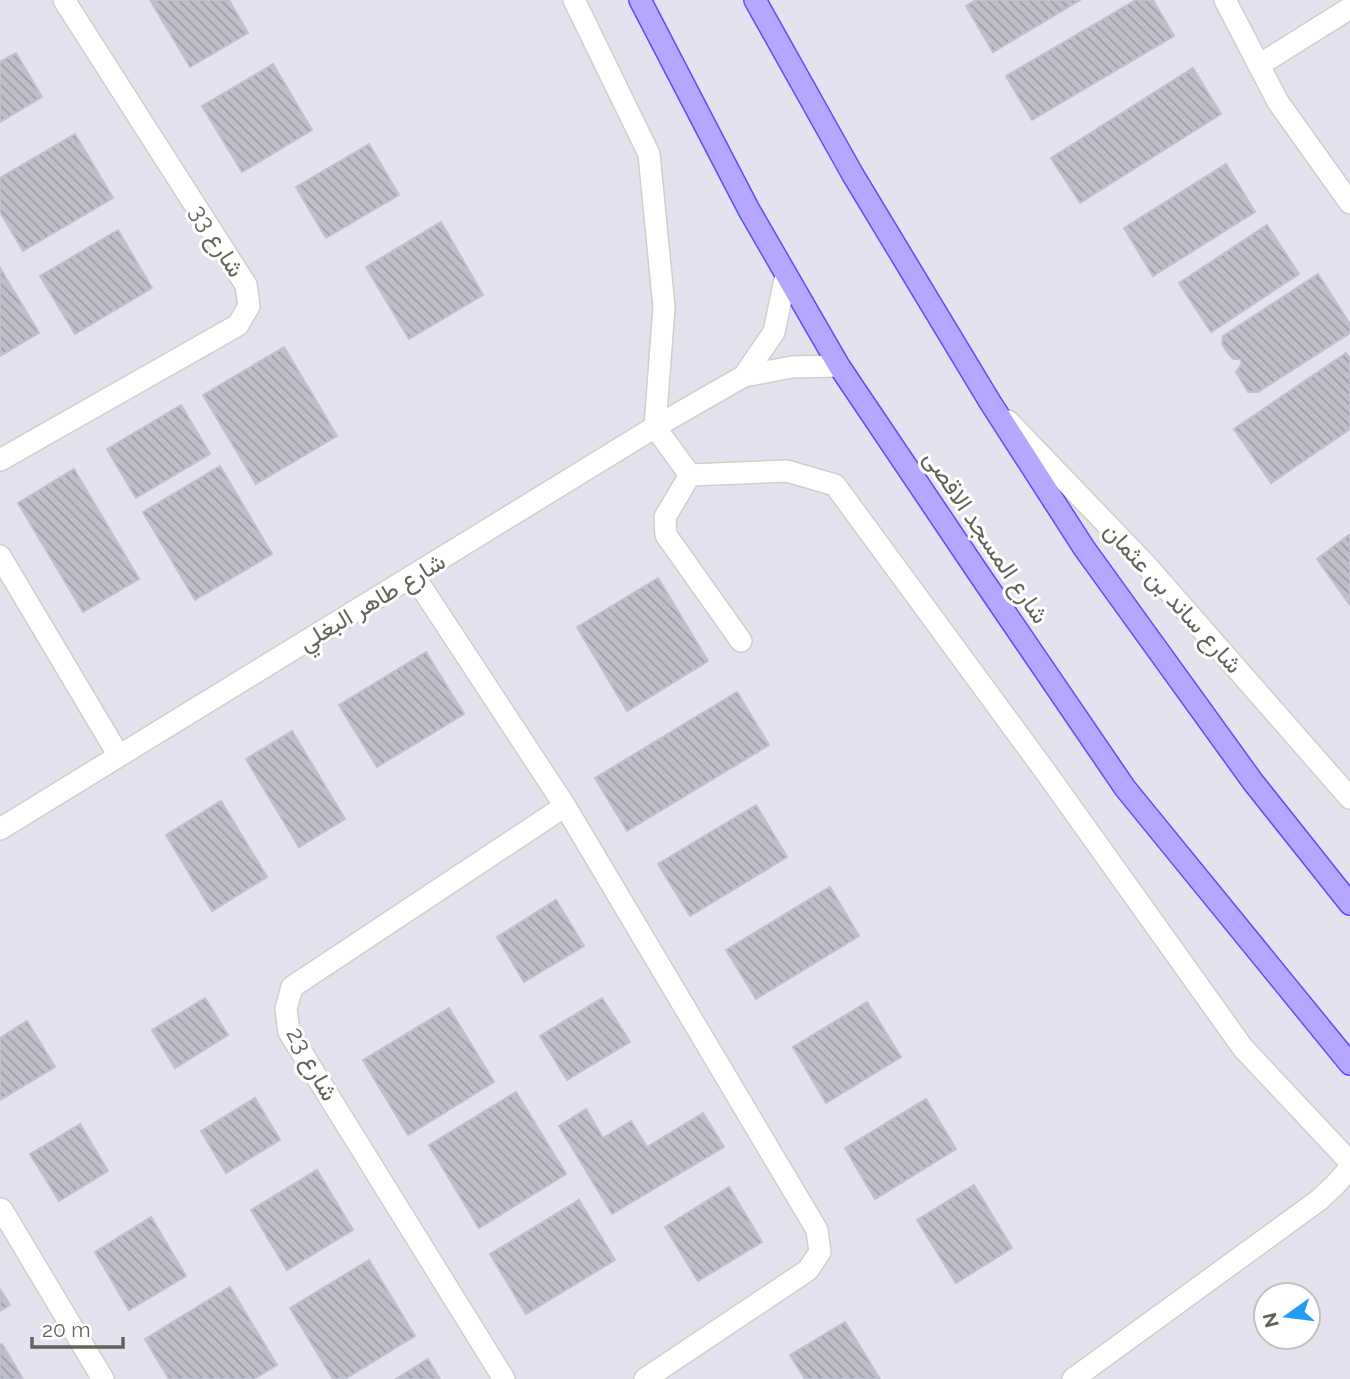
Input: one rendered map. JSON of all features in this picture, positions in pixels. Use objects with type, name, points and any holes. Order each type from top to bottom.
[{"type":"main road","name":"شارع المسجد الاقصى","points":[[640,0],[749,210],[839,366],[1125,788],[1350,1064]]},
{"type":"main road","points":[[755,0],[853,175],[990,402],[1084,548],[1253,782],[1350,904]]},
{"type":"street","name":"شارع 33","points":[[0,460],[239,326],[249,306],[246,285],[65,0]]},
{"type":"street","points":[[575,0],[649,154],[664,307],[655,428],[690,475]]},
{"type":"street","points":[[1225,0],[1278,102],[1350,203]]},
{"type":"street","points":[[1259,65],[1350,8]]},
{"type":"street","name":"شارع طاهر البغلي","points":[[744,376],[774,332],[786,275]]},
{"type":"street","name":"شارع طاهر البغلي","points":[[0,829],[744,376],[792,367],[839,366]]},
{"type":"street","name":"شارع ساند بن عثمان","points":[[990,402],[1146,565],[1350,798]]},
{"type":"street","points":[[690,475],[787,471],[835,485],[1053,782],[1243,1048],[1350,1162]]},
{"type":"street","points":[[690,475],[665,517],[666,535],[741,641]]},
{"type":"street","points":[[0,556],[119,756]]},
{"type":"street","points":[[414,576],[565,806],[817,1230],[820,1252],[808,1270],[645,1379]]},
{"type":"street","name":"شارع 23","points":[[504,1379],[289,1032],[286,1009],[292,987],[565,806]]},
{"type":"street","points":[[1073,1379],[1319,1200],[1350,1168]]},
{"type":"street","points":[[0,1209],[103,1379]]},
{"type":"building","points":[[150,0],[229,0],[248,33],[190,67]]},
{"type":"building","points":[[976,0],[1080,0],[993,52],[966,6]]},
{"type":"building","points":[[1136,0],[1153,0],[1174,36],[1032,120],[1006,76]]},
{"type":"building","points":[[16,53],[42,97],[0,122],[0,62]]},
{"type":"building","points":[[273,64],[312,130],[242,172],[202,106]]},
{"type":"building","points":[[1193,68],[1221,114],[1080,203],[1051,158]]},
{"type":"building","points":[[75,134],[113,198],[23,251],[0,212],[0,178]]},
{"type":"building","points":[[369,144],[399,195],[326,238],[296,187]]},
{"type":"building","points":[[1226,164],[1255,212],[1153,276],[1124,228]]},
{"type":"building","points":[[441,222],[483,295],[409,339],[366,267]]},
{"type":"building","points":[[1267,225],[1299,274],[1211,332],[1179,283]]},
{"type":"building","points":[[118,230],[152,288],[75,334],[40,276]]},
{"type":"building","points":[[0,268],[39,333],[0,356]]},
{"type":"building","points":[[1318,274],[1350,324],[1350,333],[1258,392],[1248,392],[1236,372],[1242,363],[1240,359],[1230,356],[1222,344],[1223,336]]},
{"type":"building","points":[[284,347],[337,436],[256,484],[203,395]]},
{"type":"building","points":[[1346,353],[1350,358],[1350,429],[1271,483],[1234,429]]},
{"type":"building","points":[[181,405],[210,454],[136,498],[107,449]]},
{"type":"building","points":[[220,466],[272,554],[195,600],[143,512]]},
{"type":"building","points":[[74,469],[139,579],[83,612],[18,503]]},
{"type":"building","points":[[1350,534],[1350,605],[1317,559]]},
{"type":"building","points":[[658,578],[708,661],[627,711],[577,627]]},
{"type":"building","points":[[426,652],[464,714],[377,767],[339,705]]},
{"type":"building","points":[[737,692],[769,745],[627,831],[595,778]]},
{"type":"building","points":[[292,731],[345,819],[299,847],[246,759]]},
{"type":"building","points":[[221,801],[267,877],[212,911],[166,835]]},
{"type":"building","points":[[756,805],[787,857],[690,916],[658,864]]},
{"type":"building","points":[[830,887],[859,936],[756,999],[726,950]]},
{"type":"building","points":[[556,900],[584,946],[524,982],[497,937]]},
{"type":"building","points":[[205,998],[228,1035],[175,1068],[152,1030]]},
{"type":"building","points":[[602,998],[630,1042],[567,1080],[540,1036]]},
{"type":"building","points":[[867,1002],[901,1057],[826,1103],[793,1047]]},
{"type":"building","points":[[449,1008],[494,1082],[408,1135],[363,1060]]},
{"type":"building","points":[[27,1021],[55,1067],[0,1100],[0,1038]]},
{"type":"building","points":[[516,1092],[566,1174],[479,1228],[429,1145]]},
{"type":"building","points":[[255,1098],[280,1140],[226,1173],[201,1131]]},
{"type":"building","points":[[926,1099],[956,1149],[875,1199],[845,1148]]},
{"type":"building","points":[[586,1109],[603,1138],[631,1121],[647,1147],[703,1113],[724,1147],[612,1214],[559,1126]]},
{"type":"building","points":[[80,1124],[108,1171],[59,1201],[30,1154]]},
{"type":"building","points":[[317,1170],[353,1230],[287,1270],[251,1210]]},
{"type":"building","points":[[974,1185],[1012,1248],[956,1283],[917,1220]]},
{"type":"building","points":[[729,1187],[762,1242],[698,1281],[665,1227]]},
{"type":"building","points":[[579,1200],[615,1260],[526,1314],[490,1254]]},
{"type":"building","points":[[151,1217],[186,1276],[129,1310],[95,1252]]},
{"type":"building","points":[[369,1260],[415,1336],[345,1379],[333,1379],[290,1308]]},
{"type":"building","points":[[230,1287],[277,1365],[254,1379],[169,1379],[145,1339]]},
{"type":"building","points":[[0,1289],[10,1305],[0,1311]]},
{"type":"building","points":[[845,1322],[880,1379],[805,1379],[790,1355]]},
{"type":"building","points":[[2,1344],[23,1379],[0,1379]]},
{"type":"building","points":[[428,1359],[440,1379],[396,1379]]}]
